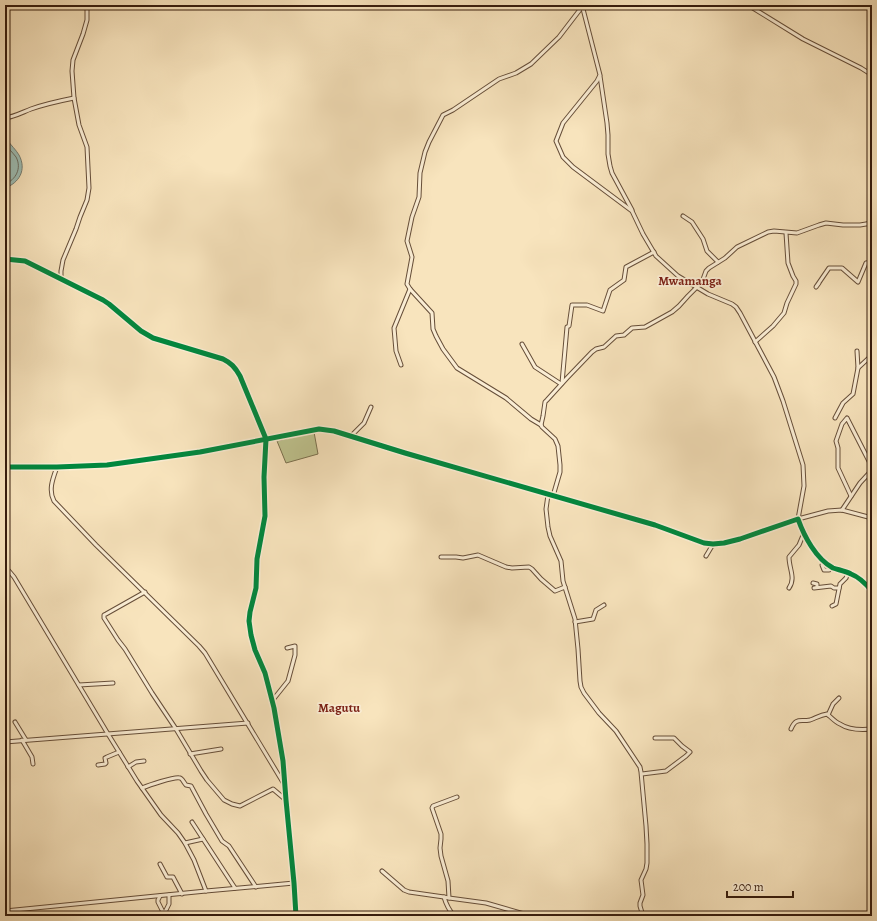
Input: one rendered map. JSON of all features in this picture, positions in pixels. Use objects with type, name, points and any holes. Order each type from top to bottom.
[{"type":"street","points":[[61,278],[63,260],[87,200],[89,188],[86,148],[78,125],[74,98],[72,65],[87,20],[87,5]]},
{"type":"street","points":[[748,5],[803,39],[872,75]]},
{"type":"street","points":[[583,6],[600,75],[607,123],[608,154],[612,173],[656,256],[678,276],[708,294],[736,307],[740,313],[774,377],[803,465],[804,486],[798,519],[804,533],[819,556],[825,562],[834,568],[853,574],[863,581],[872,591]]},
{"type":"street","points":[[553,496],[560,472],[558,446],[555,439],[543,430],[541,425],[531,419],[506,398],[457,368],[443,349],[436,336],[433,329],[432,313],[407,284],[412,257],[407,241],[412,217],[420,194],[420,177],[425,152],[441,118],[444,114],[458,107],[498,79],[516,73],[531,64],[559,37],[583,6]]},
{"type":"street","points":[[600,75],[597,81],[563,123],[556,141],[563,157],[573,167],[632,211]]},
{"type":"street","points":[[5,118],[12,117],[48,103],[74,98]]},
{"type":"street","points":[[683,216],[692,222],[703,239],[707,251],[718,262]]},
{"type":"street","points":[[541,425],[545,402],[592,352],[604,347],[616,336],[626,333],[632,328],[645,327],[672,312],[702,282],[706,271],[737,247],[768,232],[774,231],[797,233],[819,224],[826,223],[842,225],[860,225],[871,223],[872,237]]},
{"type":"street","points":[[755,342],[773,326],[784,313],[796,284],[788,263],[786,233]]},
{"type":"street","points":[[562,384],[567,327],[569,326],[572,305],[587,305],[603,311],[610,290],[624,280],[626,267],[654,252]]},
{"type":"street","points":[[5,259],[25,261],[103,300],[141,331],[152,338],[230,362],[240,376],[266,439],[264,477],[265,516],[257,559],[256,588],[249,621],[255,650],[265,673],[272,701],[283,761],[296,916]]},
{"type":"street","points":[[819,283],[816,287],[829,268],[842,268],[858,282],[866,263],[872,262]]},
{"type":"street","points":[[402,365],[396,351],[394,328],[410,289]]},
{"type":"street","points":[[522,344],[535,367],[562,384]]},
{"type":"street","points":[[835,418],[843,403],[853,394],[858,368],[857,351]]},
{"type":"street","points":[[858,368],[872,354]]},
{"type":"street","points":[[352,436],[364,423],[371,407]]},
{"type":"street","points":[[851,496],[838,468],[838,448],[836,441],[842,424],[847,418],[872,467]]},
{"type":"street","points":[[5,467],[107,465],[200,452],[319,429],[352,436],[405,453],[655,525],[704,543],[724,543],[740,539],[798,519],[828,511],[842,510],[872,518]]},
{"type":"street","points":[[57,467],[52,480],[51,491],[51,496],[54,501],[96,545],[199,646],[248,723],[285,786]]},
{"type":"street","points":[[842,510],[860,483],[872,471]]},
{"type":"street","points":[[548,495],[546,509],[548,527],[550,536],[561,561],[563,581],[575,622],[581,687],[599,713],[619,735],[640,767],[642,774],[647,844],[647,863],[641,880],[643,895],[640,906],[643,916]]},
{"type":"street","points":[[789,588],[792,583],[792,575],[788,558],[799,545],[804,533]]},
{"type":"street","points":[[706,556],[712,546],[710,543]]},
{"type":"street","points":[[442,557],[463,558],[478,555],[506,567],[529,567],[555,591],[565,586]]},
{"type":"street","points":[[825,562],[822,565],[824,570],[829,570]]},
{"type":"street","points":[[5,571],[9,571],[14,577],[128,767],[161,815],[185,842],[206,891]]},
{"type":"street","points":[[832,606],[836,604],[840,584],[846,578],[848,573]]},
{"type":"street","points":[[813,583],[817,584],[816,588],[831,586],[834,588],[839,588]]},
{"type":"street","points":[[144,592],[104,615],[104,618],[176,729],[207,780],[227,803],[240,806],[273,789],[286,800]]},
{"type":"street","points":[[575,622],[593,619],[596,610],[604,605]]},
{"type":"street","points":[[272,701],[288,681],[295,656],[296,646],[287,648]]},
{"type":"street","points":[[79,685],[113,683]]},
{"type":"street","points":[[828,715],[833,704],[839,698]]},
{"type":"street","points":[[791,729],[792,725],[798,720],[810,720],[822,715],[828,715],[839,724],[848,727],[865,729],[872,728]]},
{"type":"street","points":[[15,722],[32,757],[33,764]]},
{"type":"street","points":[[5,742],[248,723]]},
{"type":"street","points":[[642,774],[666,771],[690,752],[674,738],[656,738]]},
{"type":"street","points":[[190,754],[221,749]]},
{"type":"street","points":[[98,765],[105,764],[107,757],[119,752]]},
{"type":"street","points":[[128,767],[136,762],[144,761]]},
{"type":"street","points":[[142,788],[177,778],[181,778],[186,785],[191,786],[222,841],[229,846],[256,887]]},
{"type":"street","points":[[449,898],[448,881],[441,856],[441,839],[432,808],[433,806],[457,797]]},
{"type":"street","points":[[192,822],[234,888]]},
{"type":"street","points":[[185,842],[203,839]]},
{"type":"street","points":[[160,864],[167,877],[173,877],[182,894]]},
{"type":"street","points":[[382,871],[404,890],[409,892],[444,896],[486,904],[531,916]]},
{"type":"street","points":[[5,911],[294,883]]},
{"type":"street","points":[[165,915],[169,906],[169,895]]},
{"type":"street","points":[[160,896],[158,902],[165,915]]},
{"type":"street","points":[[444,896],[446,903],[454,916]]},
{"type":"green space","points":[[314,432],[318,454],[286,463],[277,441]]},
{"type":"water","points":[[5,140],[7,140],[18,153],[22,171],[14,183],[5,188]]},
{"type":"cycle path","points":[[5,259],[25,261],[103,300],[141,331],[153,338],[223,359],[233,366],[240,376],[266,439],[264,477],[265,516],[257,559],[256,588],[249,621],[255,650],[265,673],[274,708],[283,761],[296,916]]},
{"type":"cycle path","points":[[5,467],[107,465],[200,452],[319,429],[334,431],[655,525],[704,543],[724,543],[740,539],[798,519],[807,540],[821,559],[833,568],[857,577],[872,591]]},
{"type":"district","name":"Mwamanga","points":[[690,280]]},
{"type":"district","name":"Magutu","points":[[339,707]]}]
